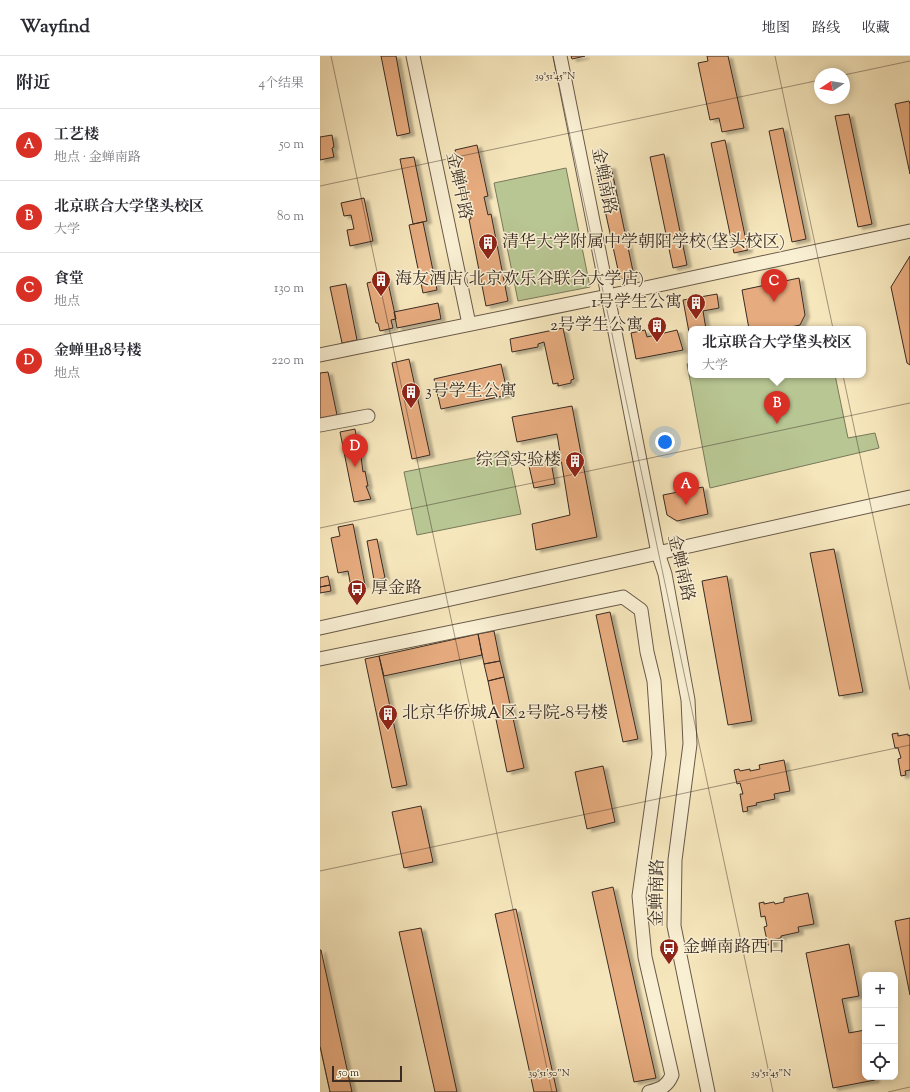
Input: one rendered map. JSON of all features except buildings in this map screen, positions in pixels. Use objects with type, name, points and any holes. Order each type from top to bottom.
[{"type":"street","name":"金蝉中路","points":[[413,56],[469,324]]},
{"type":"street","name":"金蝉南路","points":[[560,56],[658,553],[665,574],[688,700],[690,736],[689,753],[676,860],[674,926],[708,1092]]},
{"type":"street","points":[[320,355],[608,296],[910,231]]},
{"type":"street","points":[[320,425],[368,416]]},
{"type":"street","points":[[320,628],[910,497]]},
{"type":"street","points":[[320,659],[623,597],[641,610],[647,652],[654,681],[659,754],[640,896],[645,957],[672,1075],[669,1082],[663,1088],[649,1092]]},
{"type":"green space","points":[[566,168],[590,287],[518,301],[494,183]]},
{"type":"green space","points":[[690,378],[836,378],[848,438],[875,433],[879,448],[710,488]]},
{"type":"green space","points":[[508,451],[521,514],[417,535],[404,472]]},
{"type":"place","name":"清华大学附属中学朝阳学校(垡头校区)","points":[[488,260]]},
{"type":"place","name":"海友酒店(北京欢乐谷联合大学店)","points":[[381,297]]},
{"type":"place","name":"食堂","points":[[774,302]]},
{"type":"place","name":"1号学生公寓","points":[[696,320]]},
{"type":"place","name":"2号学生公寓","points":[[657,343]]},
{"type":"place","name":"3号学生公寓","points":[[411,409]]},
{"type":"place","name":"北京联合大学垡头校区","points":[[777,424]]},
{"type":"place","name":"金蝉里18号楼","points":[[355,467]]},
{"type":"place","name":"综合实验楼","points":[[575,478]]},
{"type":"place","name":"工艺楼","points":[[686,505]]},
{"type":"place","name":"厚金路","points":[[357,606]]},
{"type":"place","name":"北京华侨城A区2号院-8号楼","points":[[388,731]]},
{"type":"place","name":"金蝉南路西口","points":[[669,965]]}]
